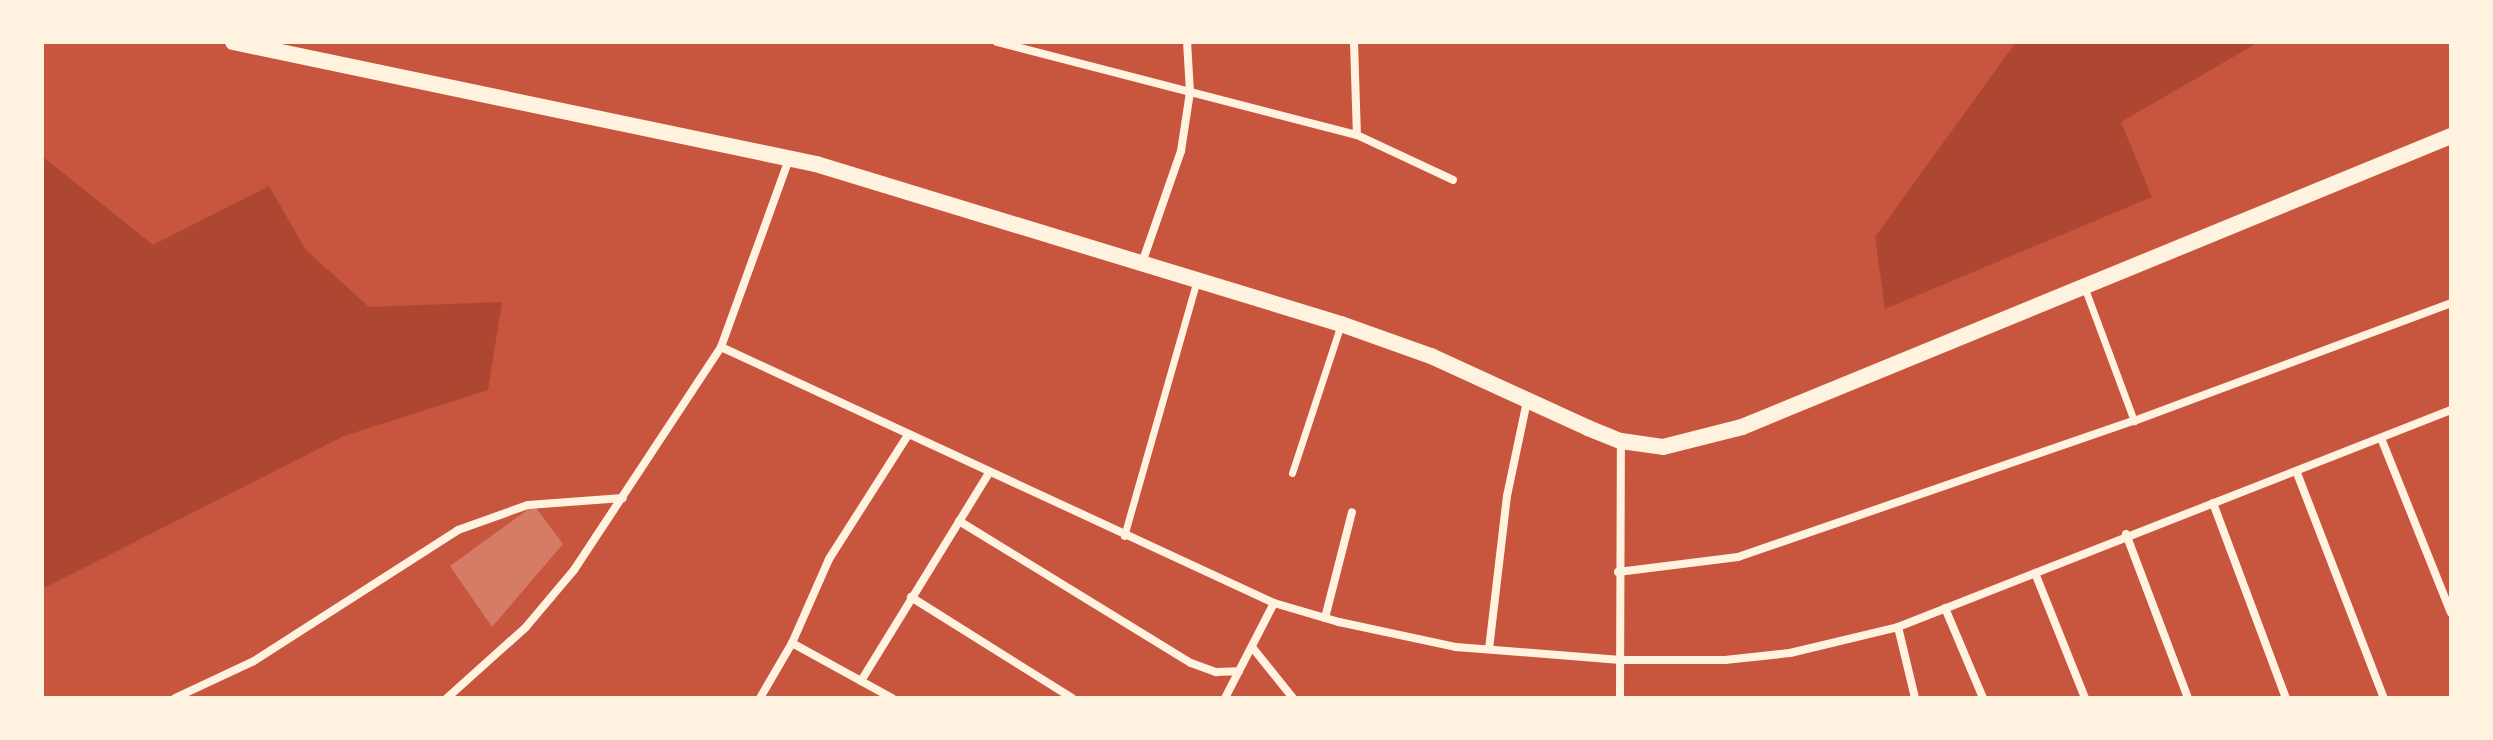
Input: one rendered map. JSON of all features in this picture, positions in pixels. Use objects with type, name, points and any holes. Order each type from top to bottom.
[{"type":"main road","points":[[233,42],[789,159],[922,194],[1341,324],[1431,356],[1621,441],[1663,447],[1742,427],[2085,289],[2451,136]]},
{"type":"street","points":[[997,42],[1357,135],[1453,180]]},
{"type":"street","points":[[1142,263],[1181,151],[1190,92],[1187,42]]},
{"type":"street","points":[[1354,42],[1357,135]]},
{"type":"street","points":[[447,698],[526,627],[574,570],[721,347],[789,159]]},
{"type":"street","points":[[1124,536],[1197,279]]},
{"type":"street","points":[[2085,289],[2134,421]]},
{"type":"street","points":[[1618,572],[1738,557],[2134,421],[2451,303]]},
{"type":"street","points":[[1292,473],[1341,324]]},
{"type":"street","points":[[721,347],[1274,603],[1400,637],[1489,649],[1620,660],[1725,660],[1790,653],[1898,627],[2126,534],[2297,473],[2451,410]]},
{"type":"street","points":[[1489,649],[1507,496],[1527,401]]},
{"type":"street","points":[[760,698],[792,643],[829,559],[908,435]]},
{"type":"street","points":[[2381,438],[2451,613]]},
{"type":"street","points":[[1620,698],[1618,572],[1621,441]]},
{"type":"street","points":[[861,681],[989,473]]},
{"type":"street","points":[[2297,473],[2384,698]]},
{"type":"street","points":[[175,698],[267,653],[458,530],[528,505],[623,498]]},
{"type":"street","points":[[2213,503],[2286,698]]},
{"type":"street","points":[[1325,618],[1352,512]]},
{"type":"street","points":[[959,521],[1191,663],[1216,672],[1239,671]]},
{"type":"street","points":[[2126,534],[2188,698]]},
{"type":"street","points":[[2035,573],[2085,698]]},
{"type":"street","points":[[911,597],[1072,698]]},
{"type":"street","points":[[1225,698],[1274,603]]},
{"type":"street","points":[[1945,608],[1983,698]]},
{"type":"street","points":[[1898,627],[1915,698]]},
{"type":"street","points":[[792,643],[892,698]]},
{"type":"street","points":[[1252,647],[1293,698]]},
{"type":"shaded area","points":[[2016,42],[2259,42],[2121,122],[2152,197],[1885,309],[1875,237]]},
{"type":"shaded area","points":[[42,156],[153,245],[269,186],[306,250],[369,307],[502,302],[488,390],[344,436],[42,589]]},
{"type":"building","points":[[534,505],[563,544],[492,627],[450,566]]}]
